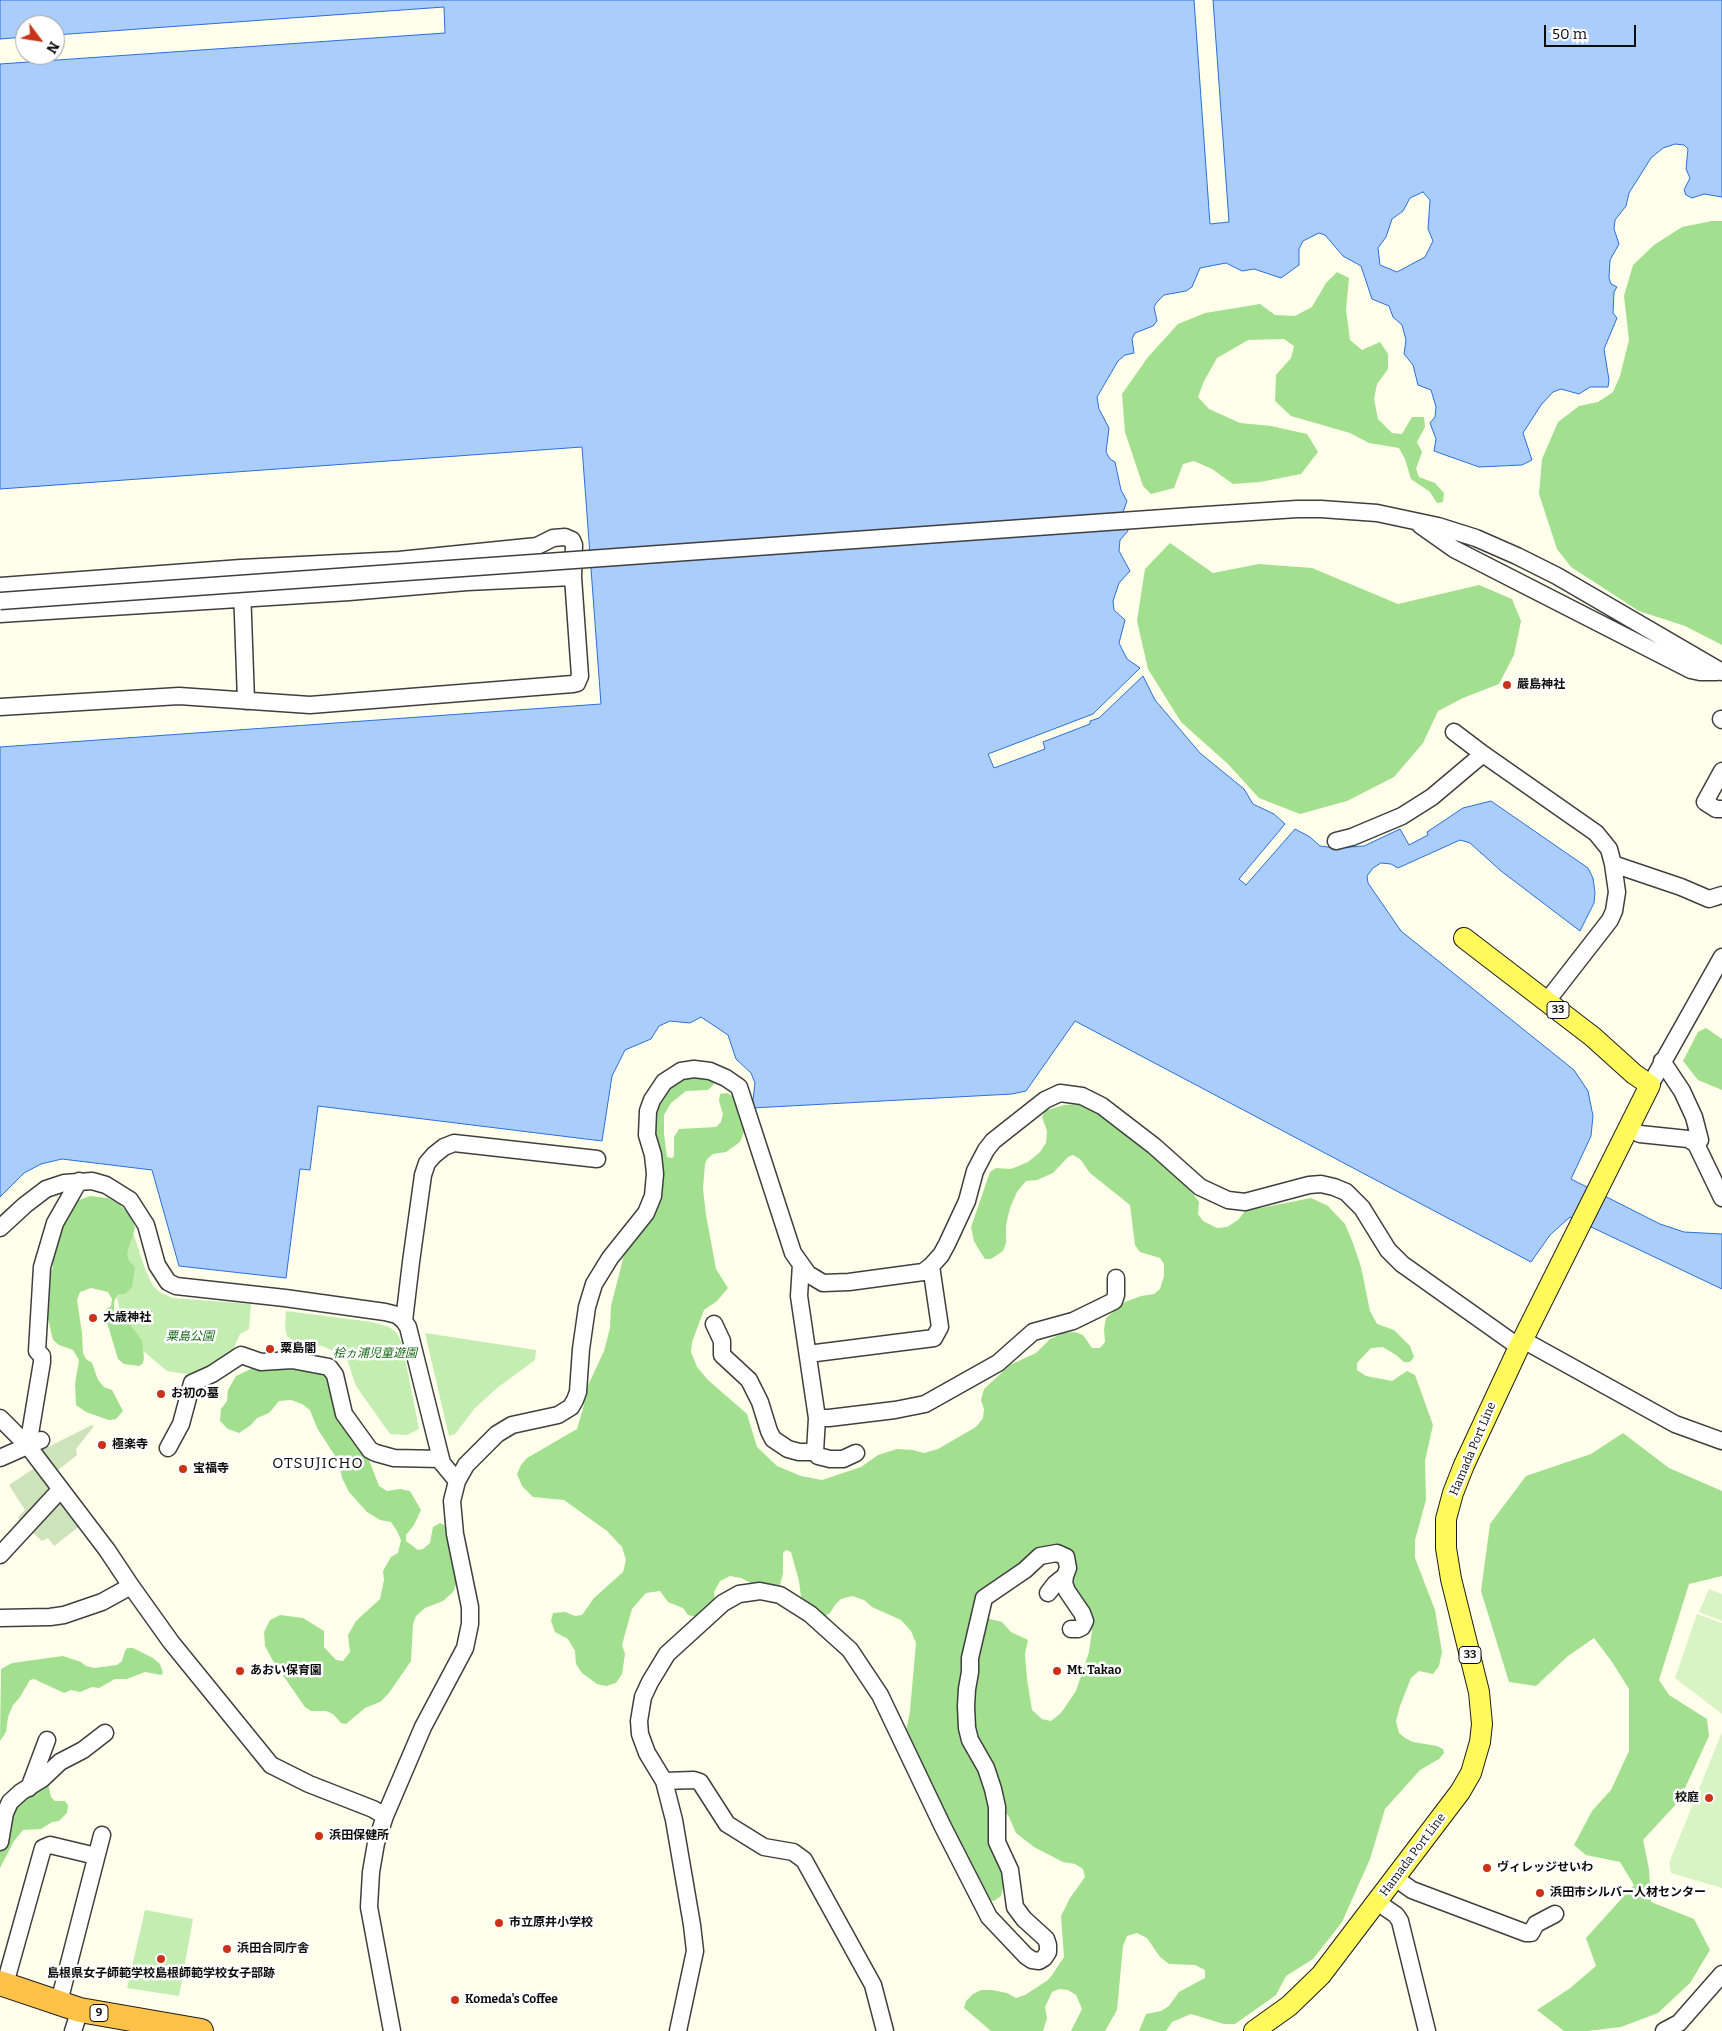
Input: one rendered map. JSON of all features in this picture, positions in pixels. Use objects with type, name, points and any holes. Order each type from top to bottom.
[{"type":"highway","name":"9","points":[[3,1984],[71,2014],[201,2031]]},
{"type":"main road","name":"33","points":[[1464,938],[1547,1001],[1650,1085]]},
{"type":"main road","name":"Hamada Port Line","points":[[1254,2031],[1289,2006],[1321,1975],[1460,1792],[1471,1773],[1480,1742],[1482,1724],[1479,1692],[1450,1579],[1446,1548],[1446,1519],[1452,1493],[1521,1344],[1580,1229],[1650,1085]]},
{"type":"street","points":[[0,601],[1191,516],[1321,509],[1377,513],[1412,520],[1476,538],[1557,576],[1722,672]]},
{"type":"street","points":[[1412,520],[1454,549],[1690,670],[1722,672]]},
{"type":"street","points":[[0,586],[241,568],[399,560],[537,546],[554,538],[566,537],[572,540],[574,545],[573,577],[580,676],[577,683],[310,705],[179,696],[0,707]]},
{"type":"street","points":[[241,568],[246,701]]},
{"type":"street","points":[[0,614],[349,592],[467,582],[573,577]]},
{"type":"street","points":[[1454,732],[1596,833],[1609,849],[1617,892],[1616,903],[1610,920],[1547,1001]]},
{"type":"street","points":[[1336,841],[1352,837],[1402,816],[1432,797],[1483,754]]},
{"type":"street","points":[[1722,771],[1705,802],[1716,809],[1722,809]]},
{"type":"street","points":[[1613,864],[1681,887],[1709,899],[1722,895]]},
{"type":"street","points":[[1650,1085],[1722,957]]},
{"type":"street","points":[[1662,1061],[1682,1091],[1694,1117],[1700,1140],[1696,1144]]},
{"type":"street","points":[[392,2031],[370,1907],[371,1872],[385,1816],[423,1727],[465,1648],[467,1640],[470,1624],[470,1607],[455,1534],[452,1501],[457,1481],[466,1465],[497,1434],[512,1425],[558,1415],[571,1407],[575,1400],[578,1392],[581,1349],[587,1307],[594,1284],[610,1258],[646,1213],[653,1196],[655,1174],[653,1155],[647,1135],[648,1111],[652,1100],[664,1082],[681,1071],[694,1069],[710,1071],[726,1078],[739,1087],[793,1253],[815,1280],[823,1283],[923,1272],[941,1256],[967,1201],[975,1172],[986,1150],[993,1141],[1045,1100],[1060,1093],[1082,1096],[1102,1106],[1154,1146],[1200,1187],[1228,1200],[1245,1202],[1309,1185],[1328,1186],[1346,1192],[1362,1208],[1388,1250],[1402,1264],[1521,1344],[1675,1424],[1722,1441]]},
{"type":"street","points":[[1628,1128],[1640,1134],[1688,1139],[1696,1144],[1722,1198]]},
{"type":"street","points":[[457,1481],[442,1463],[414,1348],[404,1320],[410,1262],[423,1175],[428,1163],[439,1151],[454,1143],[597,1159]]},
{"type":"street","points":[[0,1228],[46,1189],[64,1183],[80,1181],[106,1185],[130,1200],[146,1225],[157,1265],[168,1282],[176,1286],[385,1312],[397,1315],[404,1320]]},
{"type":"street","points":[[34,1443],[42,1362],[42,1356],[37,1351],[42,1267],[55,1223],[80,1181]]},
{"type":"street","points":[[801,1264],[799,1296],[817,1418],[815,1452],[818,1456],[830,1459],[843,1459],[856,1453]]},
{"type":"street","points":[[808,1354],[934,1338],[940,1327],[931,1266]]},
{"type":"street","points":[[817,1418],[895,1410],[925,1404],[998,1363],[1033,1332],[1073,1321],[1114,1301],[1116,1278]]},
{"type":"street","points":[[714,1324],[722,1341],[722,1355],[749,1380],[760,1402],[773,1438],[788,1449],[800,1452],[815,1452]]},
{"type":"street","points":[[168,1448],[181,1424],[192,1384],[212,1374],[241,1355],[261,1362],[292,1360],[329,1367],[335,1375],[344,1414],[370,1450],[394,1458],[441,1459]]},
{"type":"street","points":[[0,1418],[34,1443],[60,1490],[107,1550],[171,1642],[271,1765],[309,1784],[374,1809],[385,1816]]},
{"type":"street","points":[[0,1458],[34,1443]]},
{"type":"street","points":[[0,1555],[60,1490]]},
{"type":"street","points":[[678,2031],[695,1951],[689,1902],[674,1820],[664,1781],[646,1752],[640,1734],[643,1697],[668,1654],[723,1603],[740,1594],[752,1591],[780,1595],[810,1614],[850,1650],[868,1674],[989,1916],[1032,1960],[1039,1961],[1048,1952],[1046,1940],[1024,1919],[1015,1907],[1010,1870],[997,1842],[997,1807],[994,1789],[986,1768],[970,1740],[967,1728],[966,1689],[970,1672],[970,1658],[984,1598],[1025,1570],[1040,1556],[1052,1552],[1066,1557],[1068,1568],[1064,1583],[1067,1592],[1082,1613],[1085,1621],[1082,1627],[1071,1629]]},
{"type":"street","points":[[1048,1593],[1065,1576]]},
{"type":"street","points":[[0,1618],[64,1615],[102,1602],[131,1586]]},
{"type":"street","points":[[0,1842],[5,1813],[10,1802],[60,1762],[83,1750],[105,1733]]},
{"type":"street","points":[[29,1788],[47,1740]]},
{"type":"street","points":[[664,1781],[694,1780],[700,1782],[727,1824],[764,1847],[793,1852],[804,1860],[873,1984],[885,2031]]},
{"type":"street","points":[[71,2014],[96,1856],[102,1835]]},
{"type":"street","points":[[3,1984],[43,1848],[50,1845],[96,1856]]},
{"type":"street","points":[[1395,1878],[1412,1890],[1526,1933],[1532,1933],[1536,1924],[1555,1914]]},
{"type":"street","points":[[1378,1902],[1396,1915],[1400,1922],[1427,2031]]},
{"type":"street","points":[[1671,2027],[1722,1974]]},
{"type":"street","points":[[1671,2027],[1700,2013]]},
{"type":"green space","points":[[1722,221],[1722,645],[1685,626],[1639,611],[1571,567],[1557,549],[1539,494],[1542,459],[1558,422],[1579,406],[1598,402],[1613,392],[1620,376],[1629,340],[1624,296],[1633,265],[1654,245],[1682,227]]},
{"type":"green space","points":[[1337,272],[1349,278],[1346,310],[1350,340],[1362,350],[1380,342],[1388,354],[1388,369],[1377,384],[1374,399],[1378,419],[1392,433],[1402,434],[1412,417],[1424,417],[1425,427],[1417,442],[1422,452],[1416,469],[1419,477],[1435,483],[1444,493],[1443,502],[1437,503],[1430,492],[1411,479],[1405,459],[1399,448],[1369,443],[1350,433],[1291,416],[1275,401],[1276,375],[1291,358],[1294,346],[1284,339],[1248,340],[1217,358],[1204,381],[1198,397],[1209,409],[1240,423],[1271,426],[1307,434],[1318,452],[1301,474],[1260,482],[1233,484],[1212,469],[1194,461],[1183,464],[1174,488],[1151,494],[1143,486],[1125,432],[1122,394],[1148,357],[1178,324],[1205,313],[1260,304],[1275,315],[1295,316],[1312,307],[1326,283]]},
{"type":"green space","points":[[1170,543],[1213,573],[1259,564],[1312,568],[1398,604],[1479,585],[1512,599],[1521,621],[1514,655],[1499,684],[1463,698],[1438,711],[1423,743],[1394,777],[1347,801],[1300,814],[1259,798],[1228,764],[1181,722],[1148,669],[1137,621],[1145,569]]},
{"type":"green space","points":[[1706,1028],[1722,1039],[1722,1090],[1698,1080],[1683,1061],[1698,1032]]},
{"type":"green space","points":[[686,1077],[702,1077],[711,1079],[714,1084],[708,1090],[686,1091],[671,1103],[664,1115],[667,1157],[672,1158],[674,1156],[674,1137],[679,1129],[716,1127],[721,1122],[723,1114],[719,1101],[720,1094],[727,1093],[732,1096],[742,1113],[745,1129],[740,1142],[726,1152],[713,1154],[707,1159],[705,1164],[703,1189],[716,1269],[728,1288],[717,1301],[704,1310],[692,1342],[691,1352],[697,1367],[708,1380],[747,1414],[757,1447],[777,1466],[801,1476],[822,1480],[861,1467],[878,1455],[897,1449],[924,1453],[938,1449],[976,1427],[983,1418],[984,1409],[981,1400],[984,1389],[1010,1365],[1036,1353],[1050,1339],[1063,1333],[1075,1332],[1083,1335],[1092,1348],[1100,1348],[1105,1342],[1104,1329],[1106,1318],[1125,1302],[1141,1296],[1154,1294],[1160,1289],[1164,1276],[1164,1264],[1160,1258],[1140,1252],[1135,1245],[1130,1205],[1090,1173],[1080,1159],[1073,1155],[1068,1157],[1053,1173],[1037,1180],[1026,1181],[1017,1192],[1010,1208],[1006,1225],[1006,1243],[1003,1251],[991,1259],[985,1259],[981,1253],[974,1241],[971,1227],[990,1172],[996,1168],[1011,1169],[1028,1162],[1040,1152],[1046,1143],[1047,1131],[1042,1117],[1045,1111],[1064,1105],[1080,1104],[1098,1112],[1183,1180],[1199,1202],[1198,1214],[1203,1221],[1217,1228],[1227,1227],[1238,1220],[1245,1211],[1311,1198],[1328,1206],[1345,1224],[1361,1267],[1370,1311],[1377,1324],[1394,1330],[1410,1346],[1414,1357],[1410,1362],[1404,1362],[1383,1347],[1371,1348],[1357,1363],[1357,1370],[1366,1376],[1392,1381],[1407,1371],[1415,1375],[1433,1425],[1425,1461],[1426,1500],[1415,1540],[1415,1558],[1435,1610],[1442,1652],[1439,1666],[1433,1674],[1419,1671],[1411,1678],[1396,1721],[1399,1733],[1405,1738],[1413,1742],[1437,1746],[1443,1749],[1444,1753],[1439,1759],[1420,1770],[1385,1809],[1370,1859],[1342,1922],[1313,1959],[1286,1976],[1276,1995],[1235,2024],[1224,2024],[1191,2014],[1172,2022],[1166,2031],[1139,2031],[1146,2014],[1161,2011],[1169,2006],[1179,1992],[1205,1978],[1205,1970],[1195,1965],[1169,1964],[1160,1957],[1147,1938],[1137,1933],[1127,1936],[1123,1946],[1117,2010],[1105,2031],[1071,2031],[1082,2009],[1076,1995],[1068,1990],[1059,1989],[1052,1992],[1045,2007],[1047,2018],[1043,2031],[991,2031],[964,2008],[966,2001],[973,1994],[981,1990],[1007,1993],[1016,1998],[1025,1995],[1048,1980],[1064,1957],[1061,1916],[1070,1898],[1085,1877],[1083,1869],[1075,1864],[1063,1862],[1034,1847],[1016,1833],[1002,1807],[1004,1884],[1001,1896],[994,1901],[986,1899],[955,1841],[937,1793],[905,1736],[910,1711],[916,1643],[911,1631],[901,1620],[872,1607],[864,1600],[852,1596],[841,1599],[830,1613],[824,1617],[811,1609],[801,1597],[799,1581],[791,1552],[786,1550],[783,1553],[783,1573],[779,1589],[755,1585],[741,1578],[730,1576],[720,1581],[714,1592],[715,1602],[698,1617],[688,1615],[683,1608],[668,1602],[660,1591],[646,1593],[632,1609],[622,1645],[625,1654],[622,1674],[616,1683],[606,1686],[597,1684],[582,1673],[576,1664],[575,1651],[568,1639],[555,1632],[551,1621],[553,1613],[565,1612],[575,1616],[582,1615],[594,1598],[623,1572],[626,1560],[622,1547],[607,1531],[564,1500],[533,1497],[522,1486],[517,1474],[527,1458],[577,1429],[584,1405],[585,1392],[604,1351],[610,1328],[611,1306],[625,1251],[640,1228],[655,1140],[654,1123],[656,1108],[665,1092],[674,1082]],"holes":[[[1063,1550],[1071,1591],[1089,1619],[1092,1631],[1089,1652],[1076,1691],[1061,1713],[1051,1721],[1042,1719],[1032,1710],[1025,1654],[1028,1640],[1011,1632],[1002,1622],[990,1619],[985,1613],[991,1590]]]},
{"type":"green space","points":[[90,1196],[108,1198],[120,1205],[131,1216],[135,1228],[127,1253],[129,1261],[135,1267],[132,1287],[125,1294],[118,1294],[114,1302],[114,1312],[130,1324],[142,1341],[143,1363],[139,1366],[124,1364],[118,1359],[106,1319],[106,1309],[111,1306],[112,1299],[108,1292],[91,1288],[80,1292],[77,1300],[83,1353],[86,1359],[92,1363],[98,1380],[104,1387],[112,1390],[123,1411],[116,1419],[109,1420],[86,1412],[76,1405],[75,1384],[79,1360],[73,1350],[59,1345],[53,1340],[46,1310],[45,1278],[53,1268],[50,1255],[53,1241],[74,1202]]},
{"type":"green space","name":"粟島公園","points":[[128,1217],[145,1269],[153,1286],[161,1293],[173,1298],[251,1304],[249,1329],[240,1334],[229,1359],[198,1376],[167,1371],[142,1350],[122,1319],[109,1264]]},
{"type":"green space","name":"桧ヵ浦児童遊園","points":[[286,1311],[372,1322],[389,1327],[397,1333],[402,1343],[419,1429],[407,1435],[390,1434],[356,1386],[347,1359],[339,1353],[322,1346],[297,1344],[287,1336],[285,1328]]},
{"type":"green space","name":"桧ヵ浦児童遊園","points":[[425,1333],[536,1350],[535,1360],[497,1388],[475,1408],[455,1434],[449,1436]]},
{"type":"green space","points":[[255,1367],[323,1370],[366,1452],[379,1486],[387,1491],[400,1489],[410,1491],[421,1510],[414,1525],[406,1535],[406,1541],[418,1550],[423,1549],[430,1543],[433,1527],[440,1523],[446,1526],[457,1582],[453,1592],[443,1601],[425,1608],[416,1616],[413,1624],[411,1661],[389,1693],[380,1702],[365,1708],[346,1724],[341,1723],[333,1714],[326,1711],[311,1711],[305,1707],[273,1661],[265,1646],[264,1632],[270,1620],[280,1615],[303,1618],[324,1631],[324,1647],[336,1660],[343,1661],[350,1652],[348,1635],[356,1621],[380,1599],[384,1580],[383,1571],[391,1557],[398,1553],[401,1540],[391,1522],[380,1520],[367,1512],[349,1492],[342,1478],[339,1462],[317,1428],[310,1410],[302,1404],[291,1400],[279,1401],[269,1413],[257,1418],[251,1425],[239,1433],[228,1429],[220,1421],[221,1409],[227,1401],[228,1390],[236,1376]]},
{"type":"green space","points":[[92,1425],[94,1426],[76,1449],[77,1455],[53,1474],[38,1452]]},
{"type":"green space","points":[[1623,1433],[1669,1468],[1722,1491],[1722,1576],[1689,1584],[1659,1680],[1669,1695],[1707,1719],[1709,1736],[1679,1801],[1643,1840],[1649,1869],[1651,1902],[1694,1919],[1710,1950],[1690,1983],[1658,2013],[1621,2027],[1587,2031],[1564,2031],[1537,2010],[1569,1989],[1596,1966],[1586,1938],[1634,1885],[1620,1862],[1586,1855],[1574,1845],[1592,1811],[1611,1790],[1629,1751],[1629,1689],[1594,1638],[1568,1656],[1536,1686],[1509,1682],[1481,1591],[1490,1524],[1526,1476],[1591,1454]]},
{"type":"green space","points":[[36,1467],[54,1492],[24,1527],[18,1517],[25,1510],[9,1485]]},
{"type":"green space","points":[[59,1498],[81,1525],[54,1546],[48,1538],[42,1541],[30,1530]]},
{"type":"green space","points":[[1709,1589],[1722,1594],[1722,1621],[1699,1612]]},
{"type":"green space","points":[[1697,1614],[1722,1623],[1722,1714],[1675,1678]]},
{"type":"green space","points":[[127,1648],[133,1648],[153,1658],[160,1664],[163,1673],[161,1675],[145,1672],[127,1679],[115,1679],[99,1688],[92,1687],[80,1692],[71,1690],[64,1693],[34,1679],[30,1680],[13,1705],[8,1717],[6,1732],[0,1741],[1,1669],[12,1663],[63,1656],[94,1668],[117,1665],[122,1661]]},
{"type":"green space","name":"校庭","points":[[1722,1732],[1722,1888],[1671,1873],[1669,1863]]},
{"type":"green space","points":[[48,1784],[51,1797],[55,1801],[65,1801],[68,1805],[67,1813],[59,1821],[52,1822],[41,1829],[23,1830],[14,1841],[0,1868],[0,1850],[15,1802],[25,1800],[30,1797],[33,1791]]},
{"type":"green space","points":[[145,1910],[193,1919],[179,1996],[127,1988]]},
{"type":"water","points":[[0,0],[1194,0],[1210,224],[1229,222],[1213,0],[1722,0],[1722,197],[1704,194],[1692,198],[1686,195],[1684,190],[1690,178],[1686,169],[1688,149],[1684,145],[1675,144],[1663,148],[1651,158],[1629,193],[1626,206],[1615,220],[1614,229],[1619,244],[1610,260],[1609,278],[1611,284],[1617,287],[1614,292],[1613,313],[1617,318],[1604,349],[1609,380],[1608,387],[1590,387],[1579,394],[1561,389],[1553,392],[1541,405],[1523,433],[1532,460],[1522,465],[1479,467],[1434,451],[1436,439],[1430,423],[1435,417],[1436,407],[1431,390],[1418,385],[1413,365],[1404,354],[1406,340],[1402,325],[1393,317],[1389,306],[1372,299],[1361,266],[1343,256],[1325,235],[1319,233],[1303,241],[1299,249],[1299,265],[1281,278],[1254,269],[1242,271],[1226,263],[1200,268],[1192,287],[1186,291],[1164,295],[1157,302],[1154,307],[1157,321],[1153,326],[1135,333],[1132,339],[1134,353],[1125,355],[1118,361],[1097,397],[1099,409],[1109,428],[1106,452],[1110,459],[1115,462],[1121,490],[1127,501],[1122,515],[1128,531],[1120,540],[1119,551],[1130,571],[1119,583],[1113,601],[1114,610],[1125,620],[1119,643],[1127,659],[1140,668],[1093,714],[988,754],[994,768],[1045,749],[1043,742],[1090,724],[1090,721],[1099,718],[1143,676],[1155,700],[1200,753],[1244,789],[1253,804],[1274,814],[1285,824],[1239,879],[1246,885],[1295,829],[1310,837],[1320,846],[1336,848],[1364,846],[1400,829],[1409,845],[1428,835],[1427,832],[1463,808],[1491,801],[1588,868],[1593,878],[1594,903],[1580,931],[1501,871],[1470,843],[1460,840],[1398,868],[1391,864],[1381,863],[1373,868],[1367,876],[1368,883],[1401,931],[1574,1070],[1588,1091],[1593,1116],[1591,1136],[1571,1179],[1660,1224],[1684,1232],[1722,1234],[1722,1289],[1570,1217],[1550,1235],[1531,1262],[1075,1021],[1026,1091],[1012,1094],[752,1108],[755,1083],[751,1073],[736,1059],[728,1035],[701,1017],[690,1023],[670,1021],[659,1026],[651,1039],[625,1050],[612,1076],[602,1141],[318,1106],[310,1170],[300,1169],[286,1278],[179,1266],[152,1170],[62,1159],[41,1164],[24,1173],[0,1197],[0,747],[601,704],[582,447],[0,489],[0,64],[65,65],[65,59],[445,33],[444,7],[65,34],[65,15],[15,15],[15,38],[0,39]],"holes":[[[1423,192],[1430,200],[1428,229],[1433,241],[1425,257],[1397,272],[1380,265],[1378,248],[1386,237],[1392,219],[1403,211],[1410,198]]]},
{"type":"place","name":"嚴島神社","points":[[1507,685]]},
{"type":"place","name":"大歳神社","points":[[93,1318]]},
{"type":"place","name":"粟島閣","points":[[270,1349]]},
{"type":"place","name":"お初の墓","points":[[161,1394]]},
{"type":"place","name":"極楽寺","points":[[102,1445]]},
{"type":"place","name":"宝福寺","points":[[183,1469]]},
{"type":"place","name":"あおい保育園","points":[[240,1671]]},
{"type":"place","name":"Mt. Takao","points":[[1057,1671]]},
{"type":"place","name":"校庭","points":[[1709,1798]]},
{"type":"place","name":"浜田保健所","points":[[319,1836]]},
{"type":"place","name":"ヴィレッジせいわ","points":[[1487,1868]]},
{"type":"place","name":"浜田市シルバー人材センター","points":[[1540,1893]]},
{"type":"place","name":"市立原井小学校","points":[[499,1923]]},
{"type":"place","name":"浜田合同庁舎","points":[[227,1949]]},
{"type":"place","name":"島根県女子師範学校島根師範学校女子部跡","points":[[161,1959]]},
{"type":"place","name":"Komeda's Coffee","points":[[455,2000]]},
{"type":"district","name":"OTSUJICHO","points":[[318,1464]]}]
